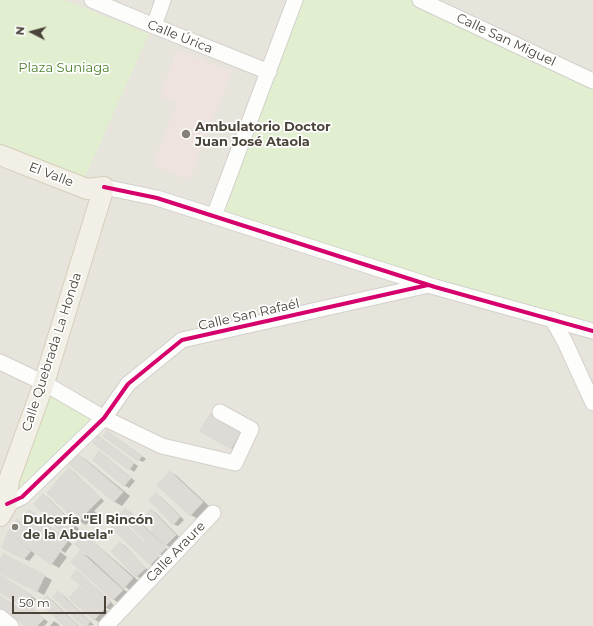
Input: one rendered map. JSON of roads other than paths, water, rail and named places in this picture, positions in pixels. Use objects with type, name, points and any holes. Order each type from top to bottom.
[{"type":"main road","name":"El Valle","points":[[0,155],[87,189],[104,187]]},
{"type":"main road","name":"Calle Quebrada La Honda","points":[[4,510],[9,480],[44,383],[104,187]]},
{"type":"street","name":"Calle Úrica","points":[[92,0],[269,72]]},
{"type":"street","points":[[154,26],[163,0]]},
{"type":"street","points":[[214,216],[295,0]]},
{"type":"street","name":"Calle San Miguel","points":[[420,0],[593,81]]},
{"type":"street","name":"Calle San Rafaél","points":[[104,187],[157,198],[429,285],[593,331]]},
{"type":"street","name":"Calle San Rafaél","points":[[4,510],[22,497],[104,418],[128,384],[182,340],[429,285]]},
{"type":"street","points":[[552,320],[565,342],[593,403]]},
{"type":"street","points":[[0,362],[44,383],[104,418],[162,446],[235,463],[251,429],[220,412]]},
{"type":"street","name":"Calle Araure","points":[[106,626],[213,513]]},
{"type":"street","points":[[0,617],[11,626]]},
{"type":"place","name":"Ambulatorio Doctor Juan José Ataola","points":[[186,134]]},
{"type":"place","name":"Dulcería \"El Rincón de la Abuela\"","points":[[15,527]]},
{"type":"park label","name":"Plaza Suniaga","points":[[64,68]]}]
